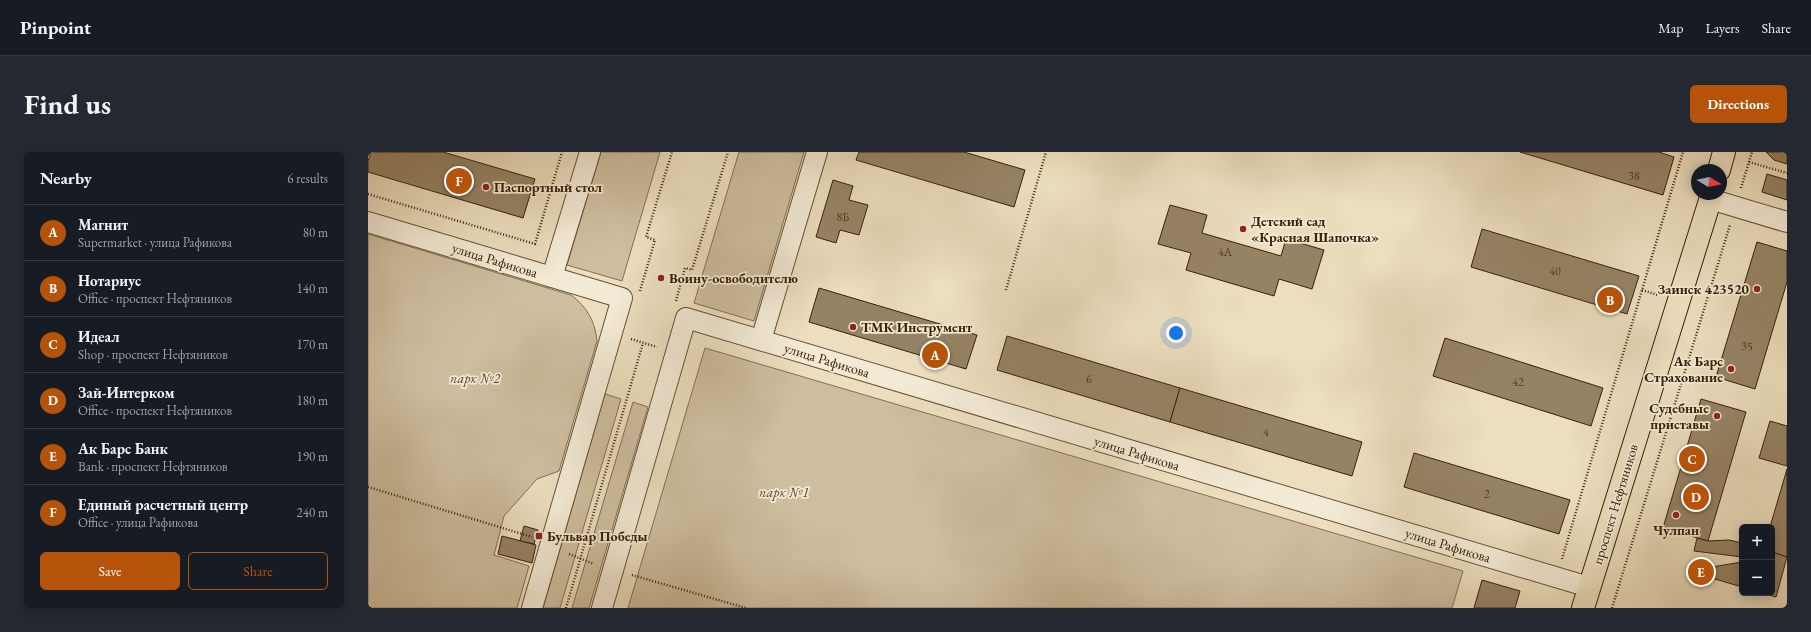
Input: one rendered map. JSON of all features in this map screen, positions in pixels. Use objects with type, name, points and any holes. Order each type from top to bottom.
[{"type":"main road","points":[[1721,164],[1724,152]]},
{"type":"main road","name":"проспект Нефтяников","points":[[1583,608],[1588,587],[1710,200]]},
{"type":"street","points":[[552,277],[590,152]]},
{"type":"street","points":[[761,340],[817,152]]},
{"type":"street","points":[[1718,200],[1736,207],[1787,222]]},
{"type":"street","name":"улица Рафикова","points":[[368,222],[552,277],[631,295]]},
{"type":"street","points":[[532,608],[631,295]]},
{"type":"street","points":[[602,608],[680,311]]},
{"type":"street","name":"улица Рафикова","points":[[680,311],[761,340],[1588,587]]},
{"type":"path","points":[[368,194],[535,244],[562,152]]},
{"type":"path","points":[[631,295],[655,240],[646,237],[672,152]]},
{"type":"path","points":[[680,311],[686,268],[692,270],[728,152]]},
{"type":"path","points":[[1006,290],[1046,152]]},
{"type":"path","points":[[1561,561],[1683,152]]},
{"type":"path","points":[[1612,608],[1752,152]]},
{"type":"path","points":[[1749,162],[1787,173]]},
{"type":"path","points":[[627,338],[661,348]]},
{"type":"path","points":[[566,608],[643,343]]},
{"type":"green space","points":[[601,152],[660,152],[622,281],[567,265]]},
{"type":"green space","points":[[739,152],[804,152],[754,321],[694,303]]},
{"type":"green space","name":"парк №2","points":[[368,234],[571,295],[582,304],[592,321],[597,341],[559,471],[537,479],[504,516],[494,555],[529,566],[517,608],[368,608]]},
{"type":"green space","name":"парк №1","points":[[705,348],[1463,571],[1452,608],[628,608]]},
{"type":"green space","points":[[605,394],[621,399],[560,608],[543,608]]},
{"type":"green space","points":[[633,402],[648,407],[589,608],[572,608]]},
{"type":"building","points":[[371,152],[443,152],[535,179],[523,218],[368,172],[368,161]]},
{"type":"building","points":[[859,152],[964,152],[1025,170],[1014,207],[856,160]]},
{"type":"building","points":[[1520,152],[1659,152],[1674,157],[1663,195]]},
{"type":"building","points":[[1766,152],[1787,152],[1787,164],[1774,160]]},
{"type":"building","points":[[1767,174],[1787,180],[1787,200],[1762,192]]},
{"type":"building","points":[[833,180],[853,186],[849,200],[868,205],[859,235],[840,230],[836,243],[816,237]]},
{"type":"building","points":[[1170,205],[1207,215],[1202,233],[1281,256],[1286,239],[1324,250],[1312,289],[1279,279],[1274,296],[1186,270],[1191,253],[1158,244]]},
{"type":"building","points":[[1482,229],[1639,276],[1627,314],[1471,267]]},
{"type":"building","points":[[1757,242],[1787,251],[1787,282],[1755,389],[1716,377]]},
{"type":"building","points":[[819,288],[977,335],[966,369],[809,322]]},
{"type":"building","points":[[1007,336],[1180,388],[1170,422],[997,370]]},
{"type":"building","points":[[1445,338],[1603,388],[1591,426],[1433,376]]},
{"type":"building","points":[[1180,388],[1362,442],[1352,476],[1170,422]]},
{"type":"building","points":[[1701,399],[1746,412],[1708,541],[1663,528]]},
{"type":"building","points":[[1770,421],[1787,426],[1787,466],[1759,458]]},
{"type":"building","points":[[1414,453],[1570,500],[1559,534],[1404,487]]},
{"type":"building","points":[[1787,469],[1787,557],[1775,553],[1775,524],[1771,524]]},
{"type":"building","points":[[524,526],[538,530],[534,544],[520,541]]},
{"type":"building","points":[[502,536],[536,545],[532,563],[498,554]]},
{"type":"building","points":[[1697,538],[1708,541],[1729,540],[1739,542],[1739,557],[1694,551]]},
{"type":"building","points":[[1775,553],[1787,557],[1776,597],[1772,596],[1775,596]]},
{"type":"building","points":[[1739,562],[1739,586],[1688,571]]},
{"type":"building","points":[[1482,580],[1520,591],[1515,608],[1474,608]]},
{"type":"place","name":"Единый расчетный центр","points":[[459,181]]},
{"type":"place","name":"Паспортный стол","points":[[486,187]]},
{"type":"place","name":"Детский сад «Красная Шапочка»","points":[[1243,229]]},
{"type":"place","name":"Воину-освободителю","points":[[661,278]]},
{"type":"place","name":"Заинск 423520","points":[[1757,289]]},
{"type":"place","name":"Нотариус","points":[[1610,300]]},
{"type":"place","name":"ТМК Инструмент","points":[[853,327]]},
{"type":"place","name":"Магнит","points":[[935,355]]},
{"type":"place","name":"Ак Барс Страхование","points":[[1731,369]]},
{"type":"place","name":"Судебные приставы","points":[[1717,416]]},
{"type":"place","name":"Идеал","points":[[1692,459]]},
{"type":"place","name":"Зай-Интерком","points":[[1696,497]]},
{"type":"place","name":"Чулпан","points":[[1676,515]]},
{"type":"place","name":"Бульвар Победы","points":[[539,536]]},
{"type":"place","name":"Ак Барс Банк","points":[[1701,572]]}]
